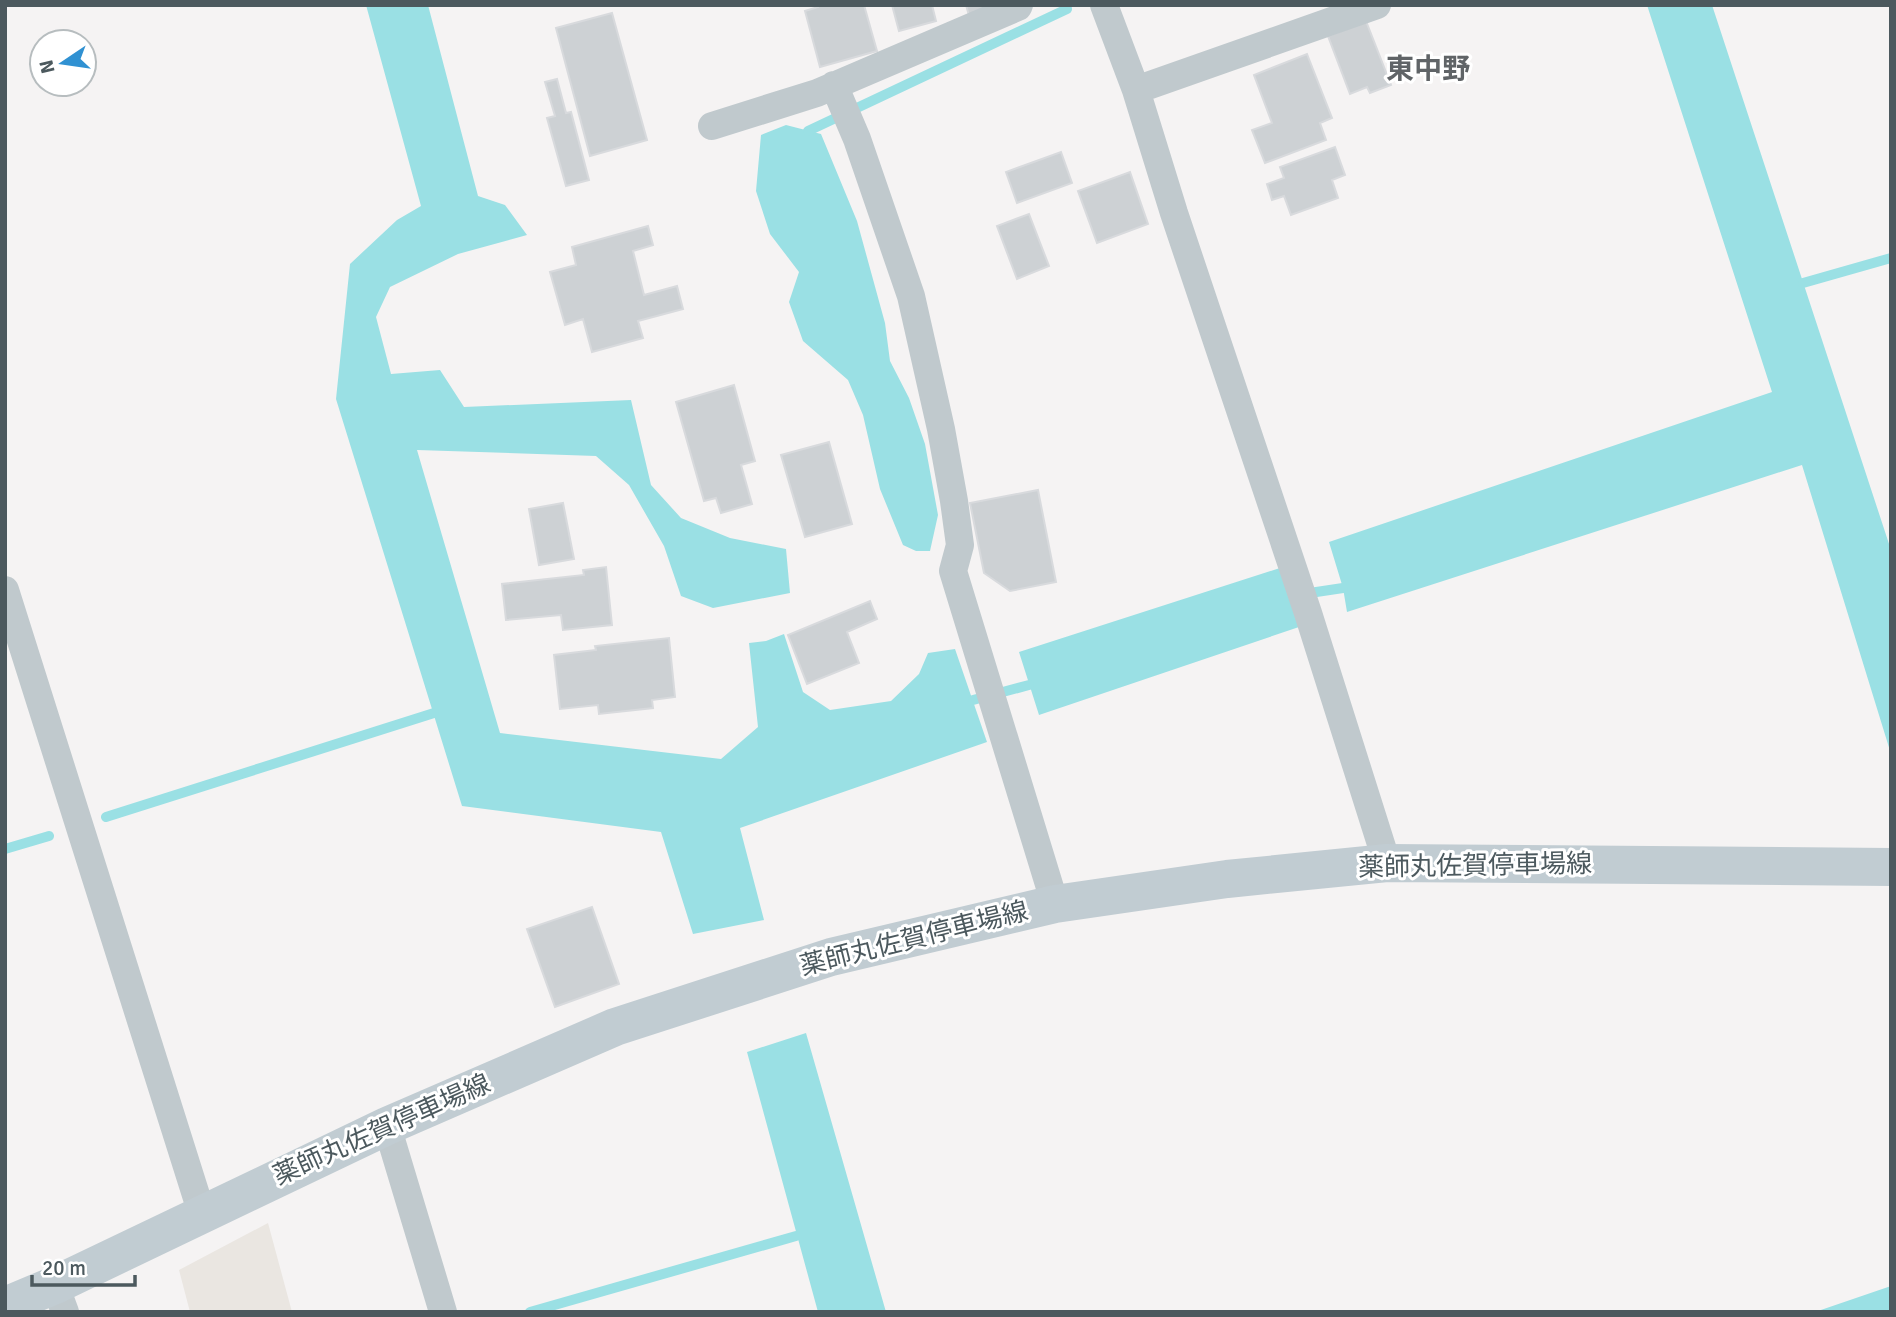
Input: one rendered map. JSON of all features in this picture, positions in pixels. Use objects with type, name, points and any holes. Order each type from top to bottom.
[{"type":"main road","name":"薬師丸佐賀停車場線","points":[[5,1306],[60,1299],[202,1214],[387,1126],[615,1027],[831,957],[1055,904],[1227,879],[1387,863],[1891,867]]},
{"type":"street","points":[[712,126],[817,93],[1019,5]]},
{"type":"street","points":[[1104,5],[1136,90],[1387,863]]},
{"type":"street","points":[[1136,90],[1377,5]]},
{"type":"street","points":[[834,85],[858,139],[911,296],[954,501],[960,545],[953,571],[1055,904]]},
{"type":"street","points":[[5,590],[202,1214]]},
{"type":"street","points":[[387,1126],[443,1312]]},
{"type":"shaded area","points":[[268,1223],[292,1312],[190,1312],[179,1270]]},
{"type":"water","points":[[366,5],[428,5],[478,196],[505,205],[527,235],[458,254],[390,287],[376,317],[391,374],[440,370],[464,407],[631,400],[651,485],[681,518],[730,538],[786,549],[790,593],[713,608],[681,596],[664,546],[629,485],[596,456],[417,450],[500,733],[721,759],[758,727],[749,643],[766,641],[784,634],[803,692],[830,710],[891,701],[919,674],[928,653],[955,649],[987,742],[740,828],[764,920],[693,934],[661,832],[462,806],[336,399],[350,264],[397,220],[421,206]]},
{"type":"water","points":[[1647,5],[1712,5],[1891,550],[1891,754],[1802,465],[1347,612],[1343,588],[1329,542],[1772,392]]},
{"type":"water","points":[[786,125],[821,134],[857,221],[885,323],[890,361],[909,398],[925,444],[938,515],[930,551],[916,551],[903,545],[880,489],[863,415],[848,380],[803,341],[789,302],[799,272],[770,234],[756,191],[761,135]]},
{"type":"water","points":[[1283,567],[1299,627],[1039,715],[1019,652]]},
{"type":"water","points":[[806,1033],[886,1312],[818,1312],[747,1052]]},
{"type":"water","points":[[1891,1286],[1891,1312],[1815,1312]]},
{"type":"building","points":[[818,5],[864,5],[877,51],[820,67],[805,11]]},
{"type":"building","points":[[892,5],[932,5],[936,21],[899,31]]},
{"type":"building","points":[[966,5],[1006,5],[970,19]]},
{"type":"building","points":[[612,13],[647,140],[590,156],[556,28]]},
{"type":"building","points":[[1366,21],[1391,85],[1370,93],[1367,87],[1350,94],[1328,36]]},
{"type":"building","points":[[1307,54],[1332,118],[1320,123],[1326,140],[1265,163],[1252,130],[1272,123],[1254,75]]},
{"type":"building","points":[[557,79],[566,113],[571,112],[589,180],[566,186],[547,118],[555,116],[545,82]]},
{"type":"building","points":[[1335,147],[1345,175],[1332,180],[1338,198],[1291,215],[1284,196],[1272,200],[1267,184],[1284,178],[1280,167]]},
{"type":"building","points":[[1061,152],[1072,183],[1017,203],[1006,172]]},
{"type":"building","points":[[1130,172],[1148,224],[1097,243],[1078,191]]},
{"type":"building","points":[[1029,214],[1049,266],[1017,279],[997,226]]},
{"type":"building","points":[[648,226],[653,245],[633,251],[644,295],[677,286],[683,309],[638,321],[643,338],[592,352],[583,319],[565,325],[550,272],[576,265],[572,247]]},
{"type":"building","points":[[734,385],[755,461],[741,465],[752,504],[721,513],[716,498],[704,501],[676,402]]},
{"type":"building","points":[[829,442],[852,524],[805,537],[781,455]]},
{"type":"building","points":[[1038,490],[1056,582],[1010,591],[984,573],[970,503]]},
{"type":"building","points":[[563,503],[574,559],[539,565],[529,509]]},
{"type":"building","points":[[606,567],[612,625],[563,630],[561,615],[506,620],[502,584],[584,575],[583,570]]},
{"type":"building","points":[[870,601],[877,619],[847,632],[859,663],[807,684],[788,635]]},
{"type":"building","points":[[669,638],[675,697],[652,700],[653,708],[599,714],[598,705],[560,709],[554,655],[596,650],[595,646]]},
{"type":"building","points":[[592,907],[619,984],[555,1007],[527,929]]},
{"type":"waterway","points":[[808,131],[1067,9]]},
{"type":"waterway","points":[[1803,283],[1891,258]]},
{"type":"waterway","points":[[1303,594],[1343,588]]},
{"type":"waterway","points":[[973,700],[1029,685]]},
{"type":"waterway","points":[[106,817],[434,713]]},
{"type":"waterway","points":[[5,849],[49,836]]},
{"type":"waterway","points":[[530,1312],[796,1236]]},
{"type":"district","name":"東中野","points":[[1428,69]]}]
